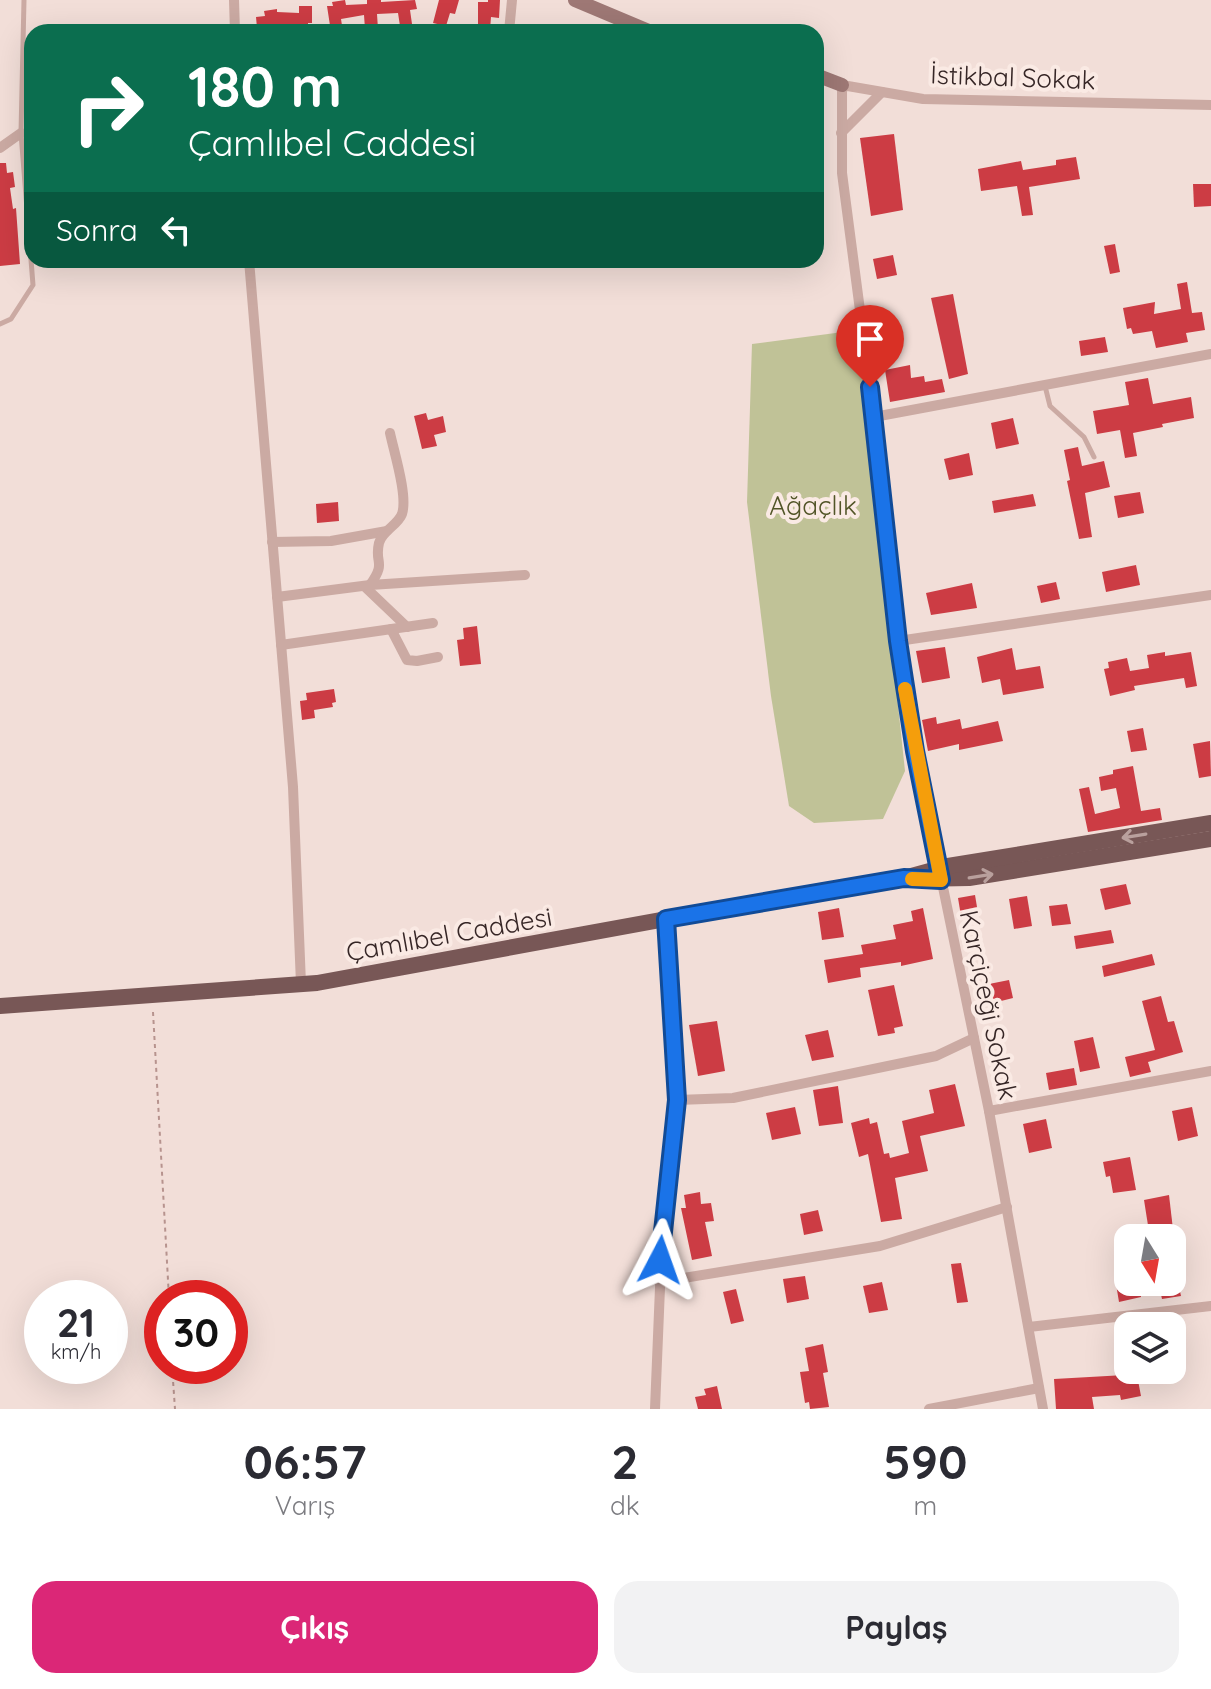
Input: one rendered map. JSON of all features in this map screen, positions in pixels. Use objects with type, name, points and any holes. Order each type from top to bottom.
[{"type":"main road","points":[[940,874],[1211,823]]},
{"type":"main road","points":[[940,874],[1211,839]]},
{"type":"main road","name":"Çamlıbel Caddesi","points":[[0,1006],[301,984],[940,874]]},
{"type":"street","points":[[234,0],[235,24]]},
{"type":"street","points":[[510,24],[512,0]]},
{"type":"street","points":[[575,0],[632,24]]},
{"type":"street","name":"İstikbal Sokak","points":[[824,78],[842,85],[923,99],[1211,105]]},
{"type":"street","name":"Karçiçeği Sokak","points":[[842,85],[842,173],[874,417],[898,641],[915,751],[989,1111],[1043,1409]]},
{"type":"street","points":[[841,133],[882,92]]},
{"type":"street","points":[[0,148],[21,133]]},
{"type":"street","points":[[250,268],[293,787],[301,984]]},
{"type":"street","points":[[874,417],[1211,354]]},
{"type":"street","points":[[367,585],[380,570],[379,543],[402,516],[403,501],[390,433]]},
{"type":"street","points":[[272,542],[331,541],[387,531]]},
{"type":"street","points":[[277,597],[367,585],[525,575]]},
{"type":"street","points":[[367,585],[407,627]]},
{"type":"street","points":[[898,641],[1211,595]]},
{"type":"street","points":[[281,645],[433,623]]},
{"type":"street","points":[[391,629],[407,660],[438,657]]},
{"type":"street","points":[[655,1409],[663,1215],[677,1100],[666,919]]},
{"type":"street","points":[[677,1100],[733,1098],[936,1056],[974,1038]]},
{"type":"street","points":[[989,1111],[1211,1071]]},
{"type":"street","points":[[659,1282],[880,1246],[1007,1207]]},
{"type":"street","points":[[1029,1327],[1211,1306]]},
{"type":"street","points":[[929,1409],[1039,1388]]},
{"type":"lane","points":[[24,0],[21,133],[24,171]]},
{"type":"lane","points":[[0,324],[11,319],[33,285],[32,268]]},
{"type":"lane","points":[[1045,385],[1050,406],[1084,437],[1094,457]]},
{"type":"path","points":[[153,995],[168,1280]]},
{"type":"path","points":[[173,1384],[175,1409]]},
{"type":"green space","name":"Ağaçlık","points":[[858,330],[905,771],[883,819],[814,823],[789,806],[771,696],[747,502],[752,344]]},
{"type":"building","points":[[345,0],[346,5],[367,4],[367,0],[415,0],[417,9],[410,10],[412,24],[400,24],[398,13],[377,14],[378,24],[365,24],[364,15],[341,19],[342,24],[330,24],[327,6],[333,6],[332,2]]},
{"type":"building","points":[[439,0],[459,0],[455,14],[450,13],[447,24],[433,23]]},
{"type":"building","points":[[500,0],[499,18],[491,17],[490,24],[478,24],[478,2]]},
{"type":"building","points":[[299,6],[312,6],[312,23],[257,24],[256,17],[265,16],[264,11],[277,9],[277,12],[299,13]]},
{"type":"building","points":[[894,134],[903,210],[871,216],[860,138]]},
{"type":"building","points":[[1076,157],[1080,179],[1029,187],[1033,215],[1022,216],[1017,186],[981,191],[978,169],[1021,161],[1023,170],[1056,165],[1056,160]]},
{"type":"building","points":[[0,163],[6,163],[7,173],[13,172],[15,187],[10,188],[13,209],[16,208],[20,264],[0,266]]},
{"type":"building","points":[[1193,184],[1211,184],[1211,206],[1194,207]]},
{"type":"building","points":[[1115,244],[1120,272],[1110,274],[1104,246]]},
{"type":"building","points":[[893,255],[897,275],[877,279],[873,259]]},
{"type":"building","points":[[1187,282],[1192,313],[1202,312],[1205,330],[1186,333],[1188,342],[1156,348],[1152,331],[1133,334],[1131,328],[1127,329],[1123,308],[1155,302],[1154,314],[1181,309],[1177,284]]},
{"type":"building","points":[[953,294],[968,374],[949,379],[931,298]]},
{"type":"building","points":[[1105,337],[1108,352],[1081,356],[1079,341]]},
{"type":"building","points":[[910,365],[911,378],[924,376],[925,382],[942,379],[945,392],[890,402],[885,370]]},
{"type":"building","points":[[1148,378],[1153,404],[1191,397],[1194,418],[1133,433],[1137,456],[1125,458],[1120,430],[1097,434],[1093,411],[1129,405],[1125,382]]},
{"type":"building","points":[[426,413],[428,420],[443,416],[446,432],[434,435],[437,446],[422,449],[414,416]]},
{"type":"building","points":[[1013,418],[1019,444],[996,449],[991,423]]},
{"type":"building","points":[[1078,447],[1082,466],[1104,461],[1110,487],[1085,493],[1092,537],[1079,539],[1064,450]]},
{"type":"building","points":[[969,453],[973,475],[949,480],[944,459]]},
{"type":"building","points":[[1140,492],[1144,513],[1118,518],[1114,496]]},
{"type":"building","points":[[1033,494],[1036,506],[994,513],[992,501]]},
{"type":"building","points":[[338,502],[339,521],[317,523],[316,504]]},
{"type":"building","points":[[1136,565],[1140,585],[1106,592],[1102,572]]},
{"type":"building","points":[[1056,582],[1060,599],[1041,603],[1037,586]]},
{"type":"building","points":[[972,583],[977,608],[931,615],[926,593]]},
{"type":"building","points":[[477,626],[481,664],[460,666],[457,640],[464,639],[463,628]]},
{"type":"building","points":[[945,647],[950,678],[922,683],[916,651]]},
{"type":"building","points":[[1012,648],[1016,670],[1040,666],[1044,688],[1003,695],[1000,679],[982,683],[977,657]]},
{"type":"building","points":[[1165,652],[1165,656],[1191,652],[1197,686],[1186,688],[1184,678],[1134,686],[1135,690],[1110,696],[1104,669],[1109,668],[1108,662],[1127,658],[1130,671],[1149,668],[1147,655]]},
{"type":"building","points":[[334,689],[336,702],[332,703],[333,707],[314,710],[315,718],[302,720],[300,701],[307,700],[306,693]]},
{"type":"building","points":[[936,717],[937,724],[960,719],[962,729],[998,721],[1003,741],[959,750],[959,744],[928,751],[922,720]]},
{"type":"building","points":[[1143,728],[1147,750],[1131,752],[1127,731]]},
{"type":"building","points":[[1210,741],[1211,776],[1199,778],[1193,744]]},
{"type":"building","points":[[1133,766],[1141,811],[1160,808],[1162,820],[1088,832],[1079,789],[1089,787],[1095,814],[1120,808],[1116,788],[1101,791],[1099,777]]},
{"type":"building","points":[[1126,884],[1131,904],[1105,910],[1100,889]]},
{"type":"building","points":[[975,895],[978,913],[961,916],[958,898]]},
{"type":"building","points":[[1027,896],[1032,926],[1014,929],[1009,899]]},
{"type":"building","points":[[1067,904],[1071,924],[1052,926],[1049,906]]},
{"type":"building","points":[[839,908],[844,937],[822,940],[818,912]]},
{"type":"building","points":[[923,908],[933,959],[901,966],[901,962],[860,968],[861,977],[828,983],[824,960],[863,954],[861,945],[896,939],[893,925],[913,921],[911,911]]},
{"type":"building","points":[[1111,930],[1114,943],[1076,949],[1074,936]]},
{"type":"building","points":[[1152,954],[1155,965],[1104,977],[1102,966]]},
{"type":"building","points":[[1009,980],[1013,998],[993,1003],[989,984]]},
{"type":"building","points":[[894,985],[903,1026],[894,1028],[895,1033],[878,1036],[868,990]]},
{"type":"building","points":[[1161,996],[1168,1022],[1174,1021],[1183,1052],[1148,1062],[1151,1072],[1130,1077],[1125,1057],[1155,1050],[1142,1001]]},
{"type":"building","points":[[717,1021],[725,1071],[698,1076],[689,1025]]},
{"type":"building","points":[[828,1030],[834,1057],[812,1061],[805,1035]]},
{"type":"building","points":[[1093,1037],[1100,1068],[1080,1072],[1074,1041]]},
{"type":"building","points":[[1074,1068],[1077,1085],[1049,1090],[1046,1073]]},
{"type":"building","points":[[955,1084],[965,1126],[920,1136],[928,1171],[895,1178],[902,1219],[881,1222],[868,1154],[859,1157],[851,1123],[869,1118],[870,1124],[877,1122],[884,1154],[889,1153],[890,1158],[909,1153],[902,1121],[934,1113],[929,1090]]},
{"type":"building","points":[[838,1086],[843,1123],[819,1126],[813,1090]]},
{"type":"building","points":[[795,1107],[801,1134],[772,1140],[766,1113]]},
{"type":"building","points":[[1192,1107],[1198,1136],[1178,1141],[1172,1111]]},
{"type":"building","points":[[1046,1119],[1052,1148],[1029,1153],[1023,1124]]},
{"type":"building","points":[[1130,1157],[1136,1190],[1113,1193],[1103,1162]]},
{"type":"building","points":[[700,1192],[701,1204],[711,1203],[714,1221],[705,1222],[712,1256],[692,1260],[681,1208],[686,1208],[684,1195]]},
{"type":"building","points":[[1169,1195],[1172,1224],[1148,1224],[1144,1200]]},
{"type":"building","points":[[818,1210],[823,1231],[804,1235],[800,1214]]},
{"type":"building","points":[[961,1263],[968,1302],[957,1303],[951,1264]]},
{"type":"building","points":[[805,1276],[809,1299],[787,1303],[783,1279]]},
{"type":"building","points":[[882,1282],[888,1310],[869,1313],[863,1286]]},
{"type":"building","points":[[736,1289],[744,1321],[731,1324],[723,1292]]},
{"type":"building","points":[[1118,1296],[1141,1296],[1141,1297],[1119,1302]]},
{"type":"building","points":[[823,1344],[828,1372],[823,1373],[829,1407],[810,1409],[809,1402],[805,1403],[800,1372],[809,1371],[805,1348]]},
{"type":"building","points":[[1114,1376],[1114,1384],[1139,1384],[1141,1396],[1121,1400],[1120,1395],[1092,1397],[1094,1409],[1056,1409],[1054,1379]]},
{"type":"building","points":[[717,1386],[722,1409],[698,1409],[695,1397],[706,1395],[704,1389]]},
{"type":"slow traffic","points":[[905,689],[941,880],[912,879]]},
{"type":"route","points":[[660,1260],[677,1100],[666,919],[904,878],[941,880],[915,751],[898,641],[870,387]]}]
